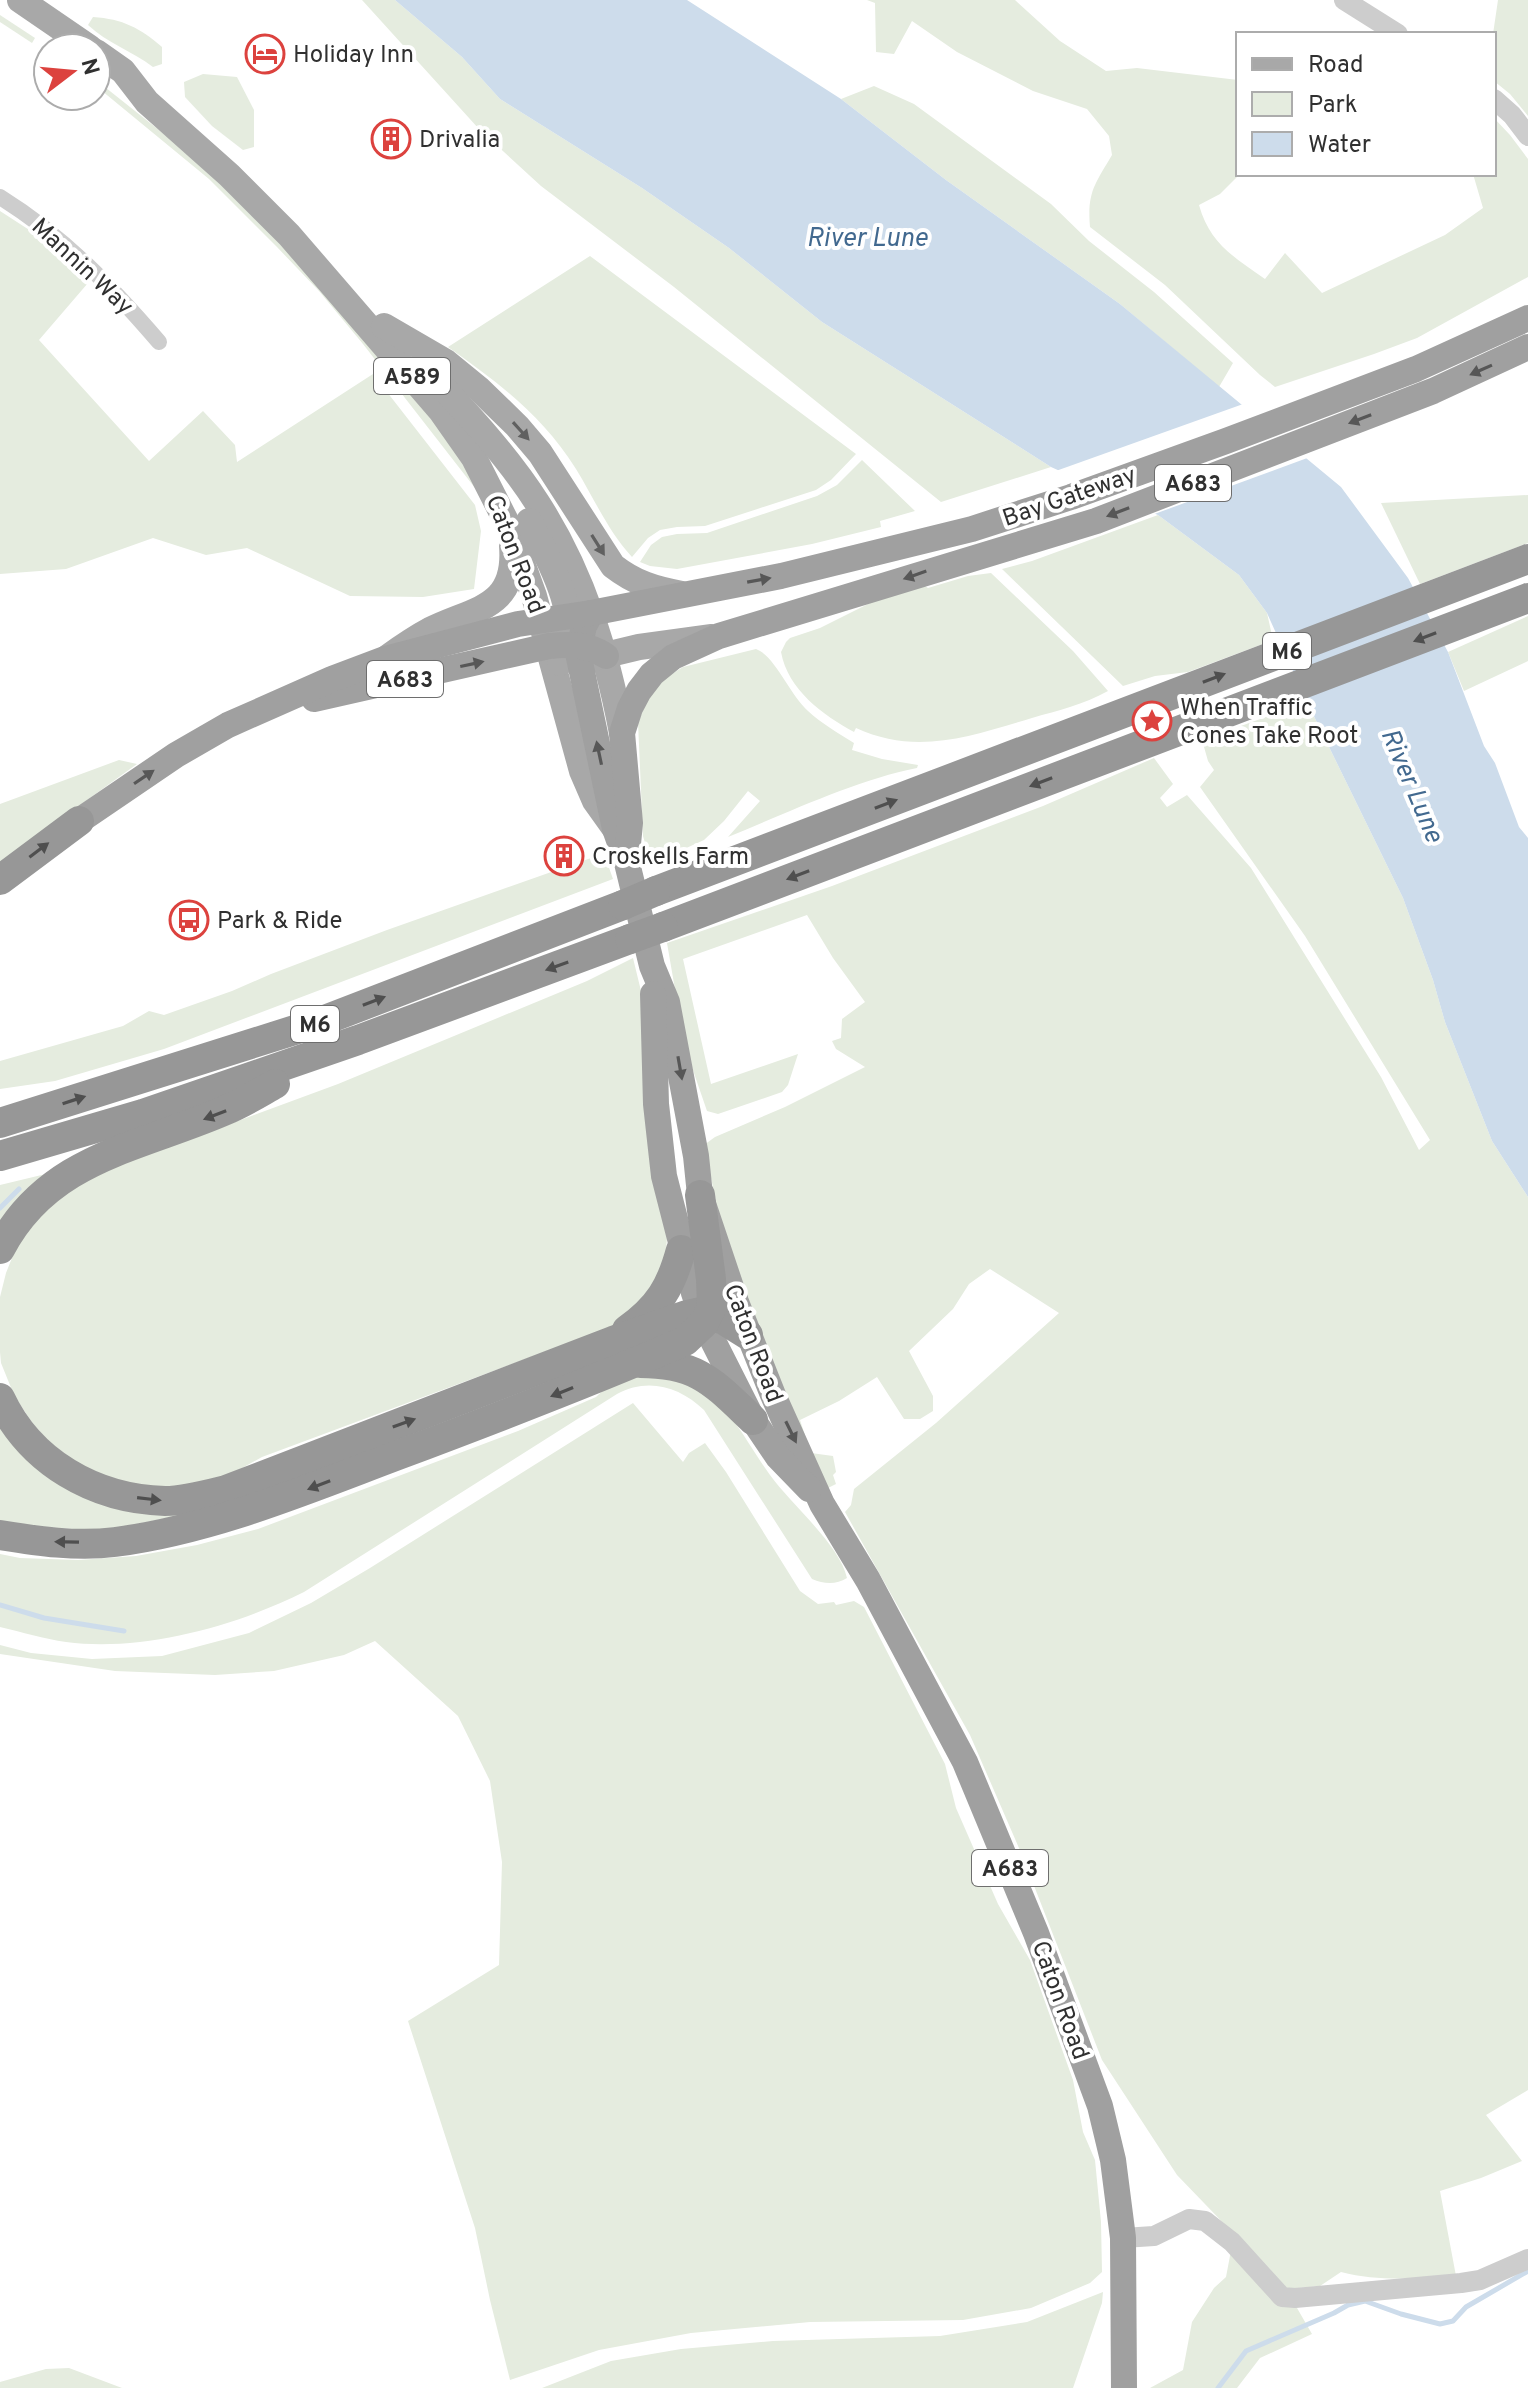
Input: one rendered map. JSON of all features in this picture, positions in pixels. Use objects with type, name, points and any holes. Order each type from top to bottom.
[{"type":"highway","points":[[1399,370],[1528,301]]},
{"type":"highway","points":[[1399,370],[1462,350],[1528,318]]},
{"type":"highway","name":"Bay Gateway","points":[[719,636],[1096,521],[1433,391],[1528,347]]},
{"type":"highway","name":"Bay Gateway","points":[[580,614],[781,576],[972,529],[1071,497],[1266,426],[1399,370]]},
{"type":"highway","name":"M6","points":[[0,1123],[317,1023],[1528,559]]},
{"type":"highway","name":"M6","points":[[0,1156],[143,1114],[358,1040],[1528,598]]},
{"type":"highway","points":[[573,653],[584,626],[580,614]]},
{"type":"highway","name":"A683","points":[[79,821],[176,755],[259,710],[332,679],[385,659],[541,619],[580,614]]},
{"type":"highway","name":"Caton Road","points":[[627,863],[630,823],[622,733],[630,708],[652,674],[673,657],[719,636]]},
{"type":"highway","name":"A683","points":[[259,710],[573,653]]},
{"type":"highway","name":"Caton Road","points":[[573,653],[615,829],[627,863],[652,966],[667,1002],[696,1156],[700,1195],[748,1335],[822,1504],[900,1638],[954,1740],[991,1822],[1079,2047],[1107,2133],[1123,2238],[1124,2388]]},
{"type":"highway","points":[[0,880],[79,821]]},
{"type":"highway","name":"Caton Road","points":[[652,966],[654,1076],[659,1135],[664,1176],[681,1250],[704,1316],[753,1420],[778,1457],[822,1504]]},
{"type":"highway","points":[[0,1249],[26,1210],[67,1174],[99,1158],[228,1109],[358,1040]]},
{"type":"highway","points":[[0,1535],[38,1541],[112,1543],[183,1530],[244,1512],[470,1428],[685,1341],[704,1316],[712,1296],[700,1195]]},
{"type":"highway","points":[[613,1341],[659,1302],[674,1275],[681,1250]]},
{"type":"highway","points":[[0,1398],[37,1451],[72,1478],[124,1496],[166,1501],[226,1490],[613,1341],[704,1316],[724,1320],[748,1335]]},
{"type":"highway","points":[[634,1363],[665,1363],[702,1375],[715,1383],[753,1420]]},
{"type":"main road","points":[[20,0],[67,32]]},
{"type":"main road","points":[[0,8],[36,32]]},
{"type":"main road","name":"Caton Road","points":[[112,63],[123,71],[147,102],[229,175],[289,235],[441,411],[474,458],[510,529],[541,619],[573,653],[622,733]]},
{"type":"main road","name":"Caton Road","points":[[112,86],[147,102]]},
{"type":"main road","name":"Caton Road","points":[[332,283],[363,305],[462,407],[494,445],[539,506],[567,557],[580,614]]},
{"type":"main road","points":[[384,326],[446,362],[517,426],[540,453],[613,566],[629,579],[651,589],[682,594]]},
{"type":"main road","points":[[385,659],[432,629],[490,604],[501,593],[510,579],[513,561],[510,529]]},
{"type":"main road","name":"A683","points":[[573,653],[719,636]]},
{"type":"street","points":[[1344,0],[1395,32]]},
{"type":"street","points":[[1496,101],[1528,136]]},
{"type":"street","name":"Mannin Way","points":[[0,197],[55,234],[81,257],[159,342]]},
{"type":"street","points":[[1123,2238],[1154,2236],[1189,2219],[1205,2221],[1232,2242],[1282,2297],[1295,2298],[1480,2280],[1528,2259]]},
{"type":"green space","points":[[362,0],[395,0],[462,57],[500,99],[642,188],[729,248],[822,322],[1051,467],[941,502],[674,287],[541,186],[479,129]]},
{"type":"green space","points":[[867,0],[1015,0],[1060,41],[1106,71],[1137,68],[1236,80],[1238,176],[1220,194],[1199,205],[1204,218],[1224,248],[1265,279],[1285,253],[1322,293],[1445,235],[1483,208],[1474,176],[1496,176],[1496,120],[1528,159],[1528,277],[1417,338],[1275,387],[1165,285],[1090,227],[1094,189],[1112,155],[1109,136],[1087,109],[1033,91],[957,52],[912,21],[894,54],[876,52],[875,3]]},
{"type":"green space","points":[[1498,0],[1528,0],[1528,116],[1496,83],[1496,32],[1493,32]]},
{"type":"green space","points":[[0,15],[32,36],[32,43],[0,22]]},
{"type":"green space","points":[[93,17],[130,26],[162,47],[162,64],[153,67],[112,42],[112,32],[97,32],[88,25]]},
{"type":"green space","points":[[203,74],[237,77],[254,110],[254,147],[243,150],[212,126],[185,97],[184,82]]},
{"type":"green space","points":[[874,86],[914,104],[1051,204],[1089,241],[1154,292],[1233,363],[1219,387],[1120,304],[946,180],[841,99]]},
{"type":"green space","points":[[112,93],[198,161],[281,243],[432,407],[482,497],[319,291],[209,179],[112,99]]},
{"type":"green space","points":[[0,211],[51,244],[88,283],[39,340],[149,461],[203,411],[235,445],[237,462],[373,374],[475,505],[481,531],[474,589],[423,597],[350,596],[247,548],[206,555],[153,538],[66,569],[0,574]]},
{"type":"green space","points":[[590,256],[856,454],[831,480],[816,490],[705,526],[660,530],[648,538],[632,557],[549,432],[502,388],[448,347]]},
{"type":"green space","points":[[862,460],[915,511],[880,521],[881,527],[812,544],[677,569],[640,562],[651,545],[662,537],[707,533],[817,496],[837,485]]},
{"type":"green space","points":[[1528,495],[1528,543],[1420,584],[1381,503]]},
{"type":"green space","points":[[1158,515],[1239,575],[1267,613],[1273,640],[1188,672],[1155,676],[1123,686],[1002,569]]},
{"type":"green space","points":[[991,573],[1073,651],[1108,691],[1071,707],[987,731],[944,740],[901,741],[856,728],[854,732],[830,718],[799,690],[785,666],[781,652],[790,638],[820,628],[876,600],[922,584],[928,588],[968,576]]},
{"type":"green space","points":[[1528,616],[1528,661],[1464,691],[1448,652]]},
{"type":"green space","points":[[756,649],[770,659],[808,711],[854,743],[852,750],[918,765],[917,768],[846,789],[728,837],[760,801],[748,791],[704,840],[651,864],[643,836],[638,722],[654,685],[683,667]]},
{"type":"green space","points":[[1307,702],[1403,898],[1445,1022],[1492,1141],[1528,1197],[1528,2090],[1486,2115],[1522,2161],[1440,2191],[1456,2276],[1384,2278],[1341,2272],[1320,2286],[1287,2289],[1177,2175],[1102,2060],[1022,1855],[970,1735],[845,1512],[851,1505],[854,1489],[936,1423],[1059,1313],[990,1269],[969,1284],[953,1309],[909,1351],[933,1396],[933,1411],[920,1419],[904,1419],[877,1377],[839,1401],[800,1420],[811,1453],[833,1456],[836,1484],[828,1488],[774,1379],[721,1225],[704,1145],[715,1137],[785,1107],[865,1067],[836,1049],[832,1041],[841,1038],[842,1019],[865,1002],[807,915],[683,959],[711,1084],[798,1054],[788,1085],[782,1092],[718,1114],[707,1111],[685,1047],[667,943],[832,886],[1043,806],[1154,758],[1173,784],[1160,798],[1167,807],[1187,795],[1251,868],[1381,1077],[1419,1150],[1430,1140],[1305,936],[1200,787],[1214,770],[1202,740]]},
{"type":"green space","points":[[119,760],[137,764],[0,863],[0,804]]},
{"type":"green space","points":[[591,858],[607,862],[613,879],[164,1049],[55,1081],[0,1089],[0,1061],[123,1026],[149,1011],[164,1015],[387,930]]},
{"type":"green space","points":[[633,958],[641,991],[667,1238],[665,1264],[638,1317],[262,1457],[228,1476],[200,1484],[167,1487],[121,1484],[90,1473],[47,1440],[31,1421],[14,1395],[1,1363],[0,1297],[16,1248],[30,1226],[56,1199],[92,1175],[338,1084],[587,981]]},
{"type":"green space","points":[[54,1172],[0,1231],[0,1185]]},
{"type":"green space","points":[[637,1371],[690,1383],[713,1397],[770,1475],[825,1538],[843,1565],[847,1578],[830,1583],[812,1579],[704,1410],[674,1390],[640,1386],[617,1394],[304,1592],[249,1616],[188,1634],[126,1643],[66,1642],[0,1627],[0,1554],[20,1558],[78,1560],[136,1556],[197,1545],[258,1529],[518,1431],[596,1397],[613,1381]]},
{"type":"green space","points":[[633,1403],[683,1462],[689,1453],[705,1443],[800,1591],[818,1604],[834,1602],[836,1605],[854,1601],[864,1607],[945,1764],[956,1808],[998,1904],[1030,1960],[1073,2080],[1083,2132],[1095,2160],[1101,2222],[1102,2272],[1090,2283],[1031,2308],[963,2320],[810,2322],[691,2333],[599,2350],[510,2380],[475,2228],[408,2021],[499,1965],[502,1862],[490,1781],[458,1716],[375,1641],[344,1655],[274,1671],[215,1675],[115,1671],[0,1654],[0,1645],[31,1653],[92,1659],[162,1656],[249,1633],[311,1603],[370,1568]]},
{"type":"green space","points":[[0,1418],[55,1476],[249,1501],[103,1531],[0,1524]]},
{"type":"green space","points":[[1233,2240],[1297,2308],[1312,2334],[1260,2358],[1237,2388],[1150,2388],[1183,2370],[1192,2322],[1214,2288],[1226,2277]]},
{"type":"green space","points":[[1103,2292],[1073,2388],[542,2388],[611,2361],[681,2349],[773,2341],[940,2336],[1027,2322]]},
{"type":"green space","points":[[69,2368],[122,2388],[0,2388],[0,2382],[46,2369]]},
{"type":"water","name":"River Lune","points":[[395,0],[687,0],[841,99],[946,180],[1120,304],[1341,487],[1408,578],[1448,652],[1484,746],[1495,763],[1519,827],[1528,838],[1528,1197],[1492,1141],[1445,1022],[1403,898],[1267,613],[1239,575],[1158,515],[1051,467],[822,322],[729,248],[642,188],[500,99],[462,57]]},
{"type":"pier","points":[[1246,403],[1310,457],[1149,516],[1053,472]]},
{"type":"waterway","points":[[0,1208],[19,1189]]},
{"type":"waterway","points":[[0,1605],[44,1618],[124,1631]]},
{"type":"waterway","points":[[1218,2388],[1246,2351],[1348,2305],[1365,2301],[1440,2324],[1453,2321],[1466,2307],[1528,2271]]},
{"type":"place","name":"Holiday Inn","points":[[265,54]]},
{"type":"place","name":"Drivalia","points":[[391,139]]},
{"type":"place","name":"When Traffic Cones Take Root","points":[[1152,721]]},
{"type":"place","name":"Croskells Farm","points":[[564,856]]},
{"type":"place","name":"Park & Ride","points":[[189,920]]}]
